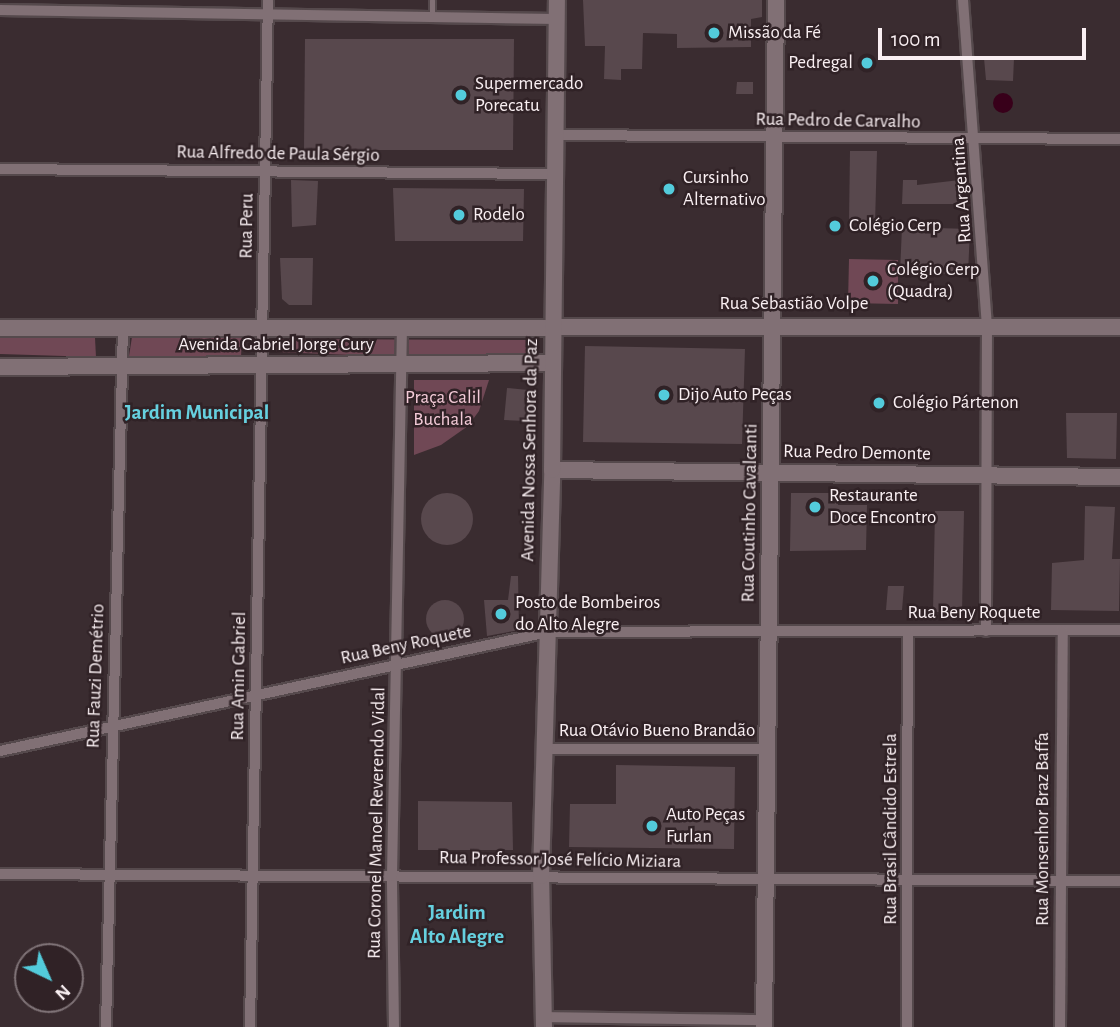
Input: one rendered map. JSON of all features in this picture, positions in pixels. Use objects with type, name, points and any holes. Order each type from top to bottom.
[{"type":"main road","name":"Avenida Nossa Senhora da Paz","points":[[544,1022],[541,876],[552,470],[557,0]]},
{"type":"main road","name":"Rua Coutinho Cavalcanti","points":[[764,1024],[776,0]]},
{"type":"main road","name":"Rua Sebastião Volpe","points":[[552,325],[987,324],[1120,327]]},
{"type":"main road","name":"Avenida Gabriel Jorge Cury","points":[[0,328],[552,325]]},
{"type":"main road","name":"Avenida Gabriel Jorge Cury","points":[[0,367],[552,363]]},
{"type":"main road","name":"Rua Pedro Demonte","points":[[552,470],[1120,477]]},
{"type":"street","name":"Rua Peru","points":[[264,327],[268,0]]},
{"type":"street","name":"Rua Argentina","points":[[963,0],[976,139],[987,324],[989,475],[986,631]]},
{"type":"street","points":[[0,10],[556,19]]},
{"type":"street","name":"Rua Pedro de Carvalho","points":[[556,135],[1120,139]]},
{"type":"street","name":"Rua Alfredo de Paula Sérgio","points":[[0,169],[555,174]]},
{"type":"street","name":"Rua Coronel Manoel Reverendo Vidal","points":[[394,1027],[392,876],[402,326]]},
{"type":"street","name":"Rua Fauzi Demétrio","points":[[106,1027],[123,327]]},
{"type":"street","name":"Rua Amin Gabriel","points":[[250,1027],[264,327]]},
{"type":"street","name":"Rua Brasil Cândido Estrela","points":[[907,1027],[908,631]]},
{"type":"street","name":"Rua Monsenhor Braz Baffa","points":[[1060,1027],[1063,631]]},
{"type":"street","name":"Rua Beny Roquete","points":[[0,751],[548,632],[1120,631]]},
{"type":"street","name":"Rua Otávio Bueno Brandão","points":[[546,749],[768,749]]},
{"type":"street","name":"Rua Professor José Felício Miziara","points":[[0,874],[541,876],[766,881],[1120,881]]},
{"type":"street","points":[[544,1022],[764,1024]]},
{"type":"lane","points":[[432,0],[432,17]]},
{"type":"green space","name":"Colégio Cerp (Quadra)","points":[[849,259],[898,260],[898,304],[848,303]]},
{"type":"green space","points":[[0,336],[95,338],[96,357],[0,354]]},
{"type":"green space","points":[[132,337],[242,338],[241,357],[129,356]]},
{"type":"green space","points":[[274,339],[530,340],[526,357],[403,357],[276,352]]},
{"type":"green space","name":"Praça Calil Buchala","points":[[414,380],[489,380],[479,411],[468,426],[441,445],[414,455]]},
{"type":"shaded area","points":[[999,93],[1007,93],[1013,103],[1007,113],[999,113],[993,107],[993,99]]},
{"type":"building","points":[[583,0],[762,0],[762,17],[751,19],[751,47],[677,48],[677,34],[643,33],[642,69],[621,69],[621,80],[604,79],[605,46],[585,46]]},
{"type":"building","points":[[305,39],[514,39],[513,150],[304,150]]},
{"type":"building","points":[[984,58],[1014,58],[1013,81],[986,80]]},
{"type":"building","points":[[737,82],[753,82],[753,94],[736,94]]},
{"type":"building","points":[[850,151],[877,151],[875,224],[849,222]]},
{"type":"building","points":[[291,180],[318,181],[316,225],[292,227]]},
{"type":"building","points":[[903,180],[917,180],[917,185],[960,180],[959,204],[902,204]]},
{"type":"building","name":"Rodelo","points":[[393,188],[524,189],[523,241],[395,241]]},
{"type":"building","points":[[902,227],[970,229],[968,274],[900,273]]},
{"type":"building","points":[[280,258],[313,258],[312,305],[289,305],[282,299]]},
{"type":"building","name":"Dijo Auto Peças","points":[[585,346],[745,349],[742,444],[583,442]]},
{"type":"building","points":[[507,388],[528,390],[525,421],[504,420]]},
{"type":"building","points":[[1066,413],[1117,413],[1116,459],[1067,458]]},
{"type":"building","points":[[447,493],[466,500],[473,519],[466,538],[447,545],[428,538],[421,519],[428,500]]},
{"type":"building","points":[[791,493],[839,493],[838,505],[867,505],[866,550],[790,551]]},
{"type":"building","points":[[1085,506],[1115,507],[1112,559],[1120,559],[1119,611],[1051,610],[1052,563],[1084,560]]},
{"type":"building","points":[[935,511],[964,511],[962,612],[933,612]]},
{"type":"building","name":"Posto de Bombeiros do Alto Alegre","points":[[511,576],[518,576],[519,630],[487,636],[484,600],[508,600]]},
{"type":"building","points":[[888,586],[904,586],[902,610],[886,610]]},
{"type":"building","points":[[445,600],[458,606],[464,619],[458,632],[445,638],[432,632],[426,619],[432,606]]},
{"type":"building","name":"Auto Peças Furlan","points":[[616,765],[735,767],[734,849],[569,847],[570,804],[616,804]]},
{"type":"building","points":[[418,801],[512,802],[513,850],[418,850]]},
{"type":"place","name":"Missão da Fé","points":[[714,33]]},
{"type":"place","name":"Pedregal","points":[[867,63]]},
{"type":"place","name":"Supermercado Porecatu","points":[[461,95]]},
{"type":"place","name":"Cursinho Alternativo","points":[[669,189]]},
{"type":"place","name":"Rodelo","points":[[459,215]]},
{"type":"place","name":"Colégio Cerp","points":[[835,226]]},
{"type":"place","name":"Colégio Cerp (Quadra)","points":[[873,281]]},
{"type":"place","name":"Dijo Auto Peças","points":[[664,395]]},
{"type":"place","name":"Colégio Pártenon","points":[[879,403]]},
{"type":"place","name":"Restaurante Doce Encontro","points":[[815,507]]},
{"type":"place","name":"Posto de Bombeiros do Alto Alegre","points":[[501,614]]},
{"type":"place","name":"Auto Peças Furlan","points":[[652,826]]},
{"type":"district","name":"Jardim Municipal","points":[[197,413]]},
{"type":"district","name":"Jardim Alto Alegre","points":[[457,925]]}]
